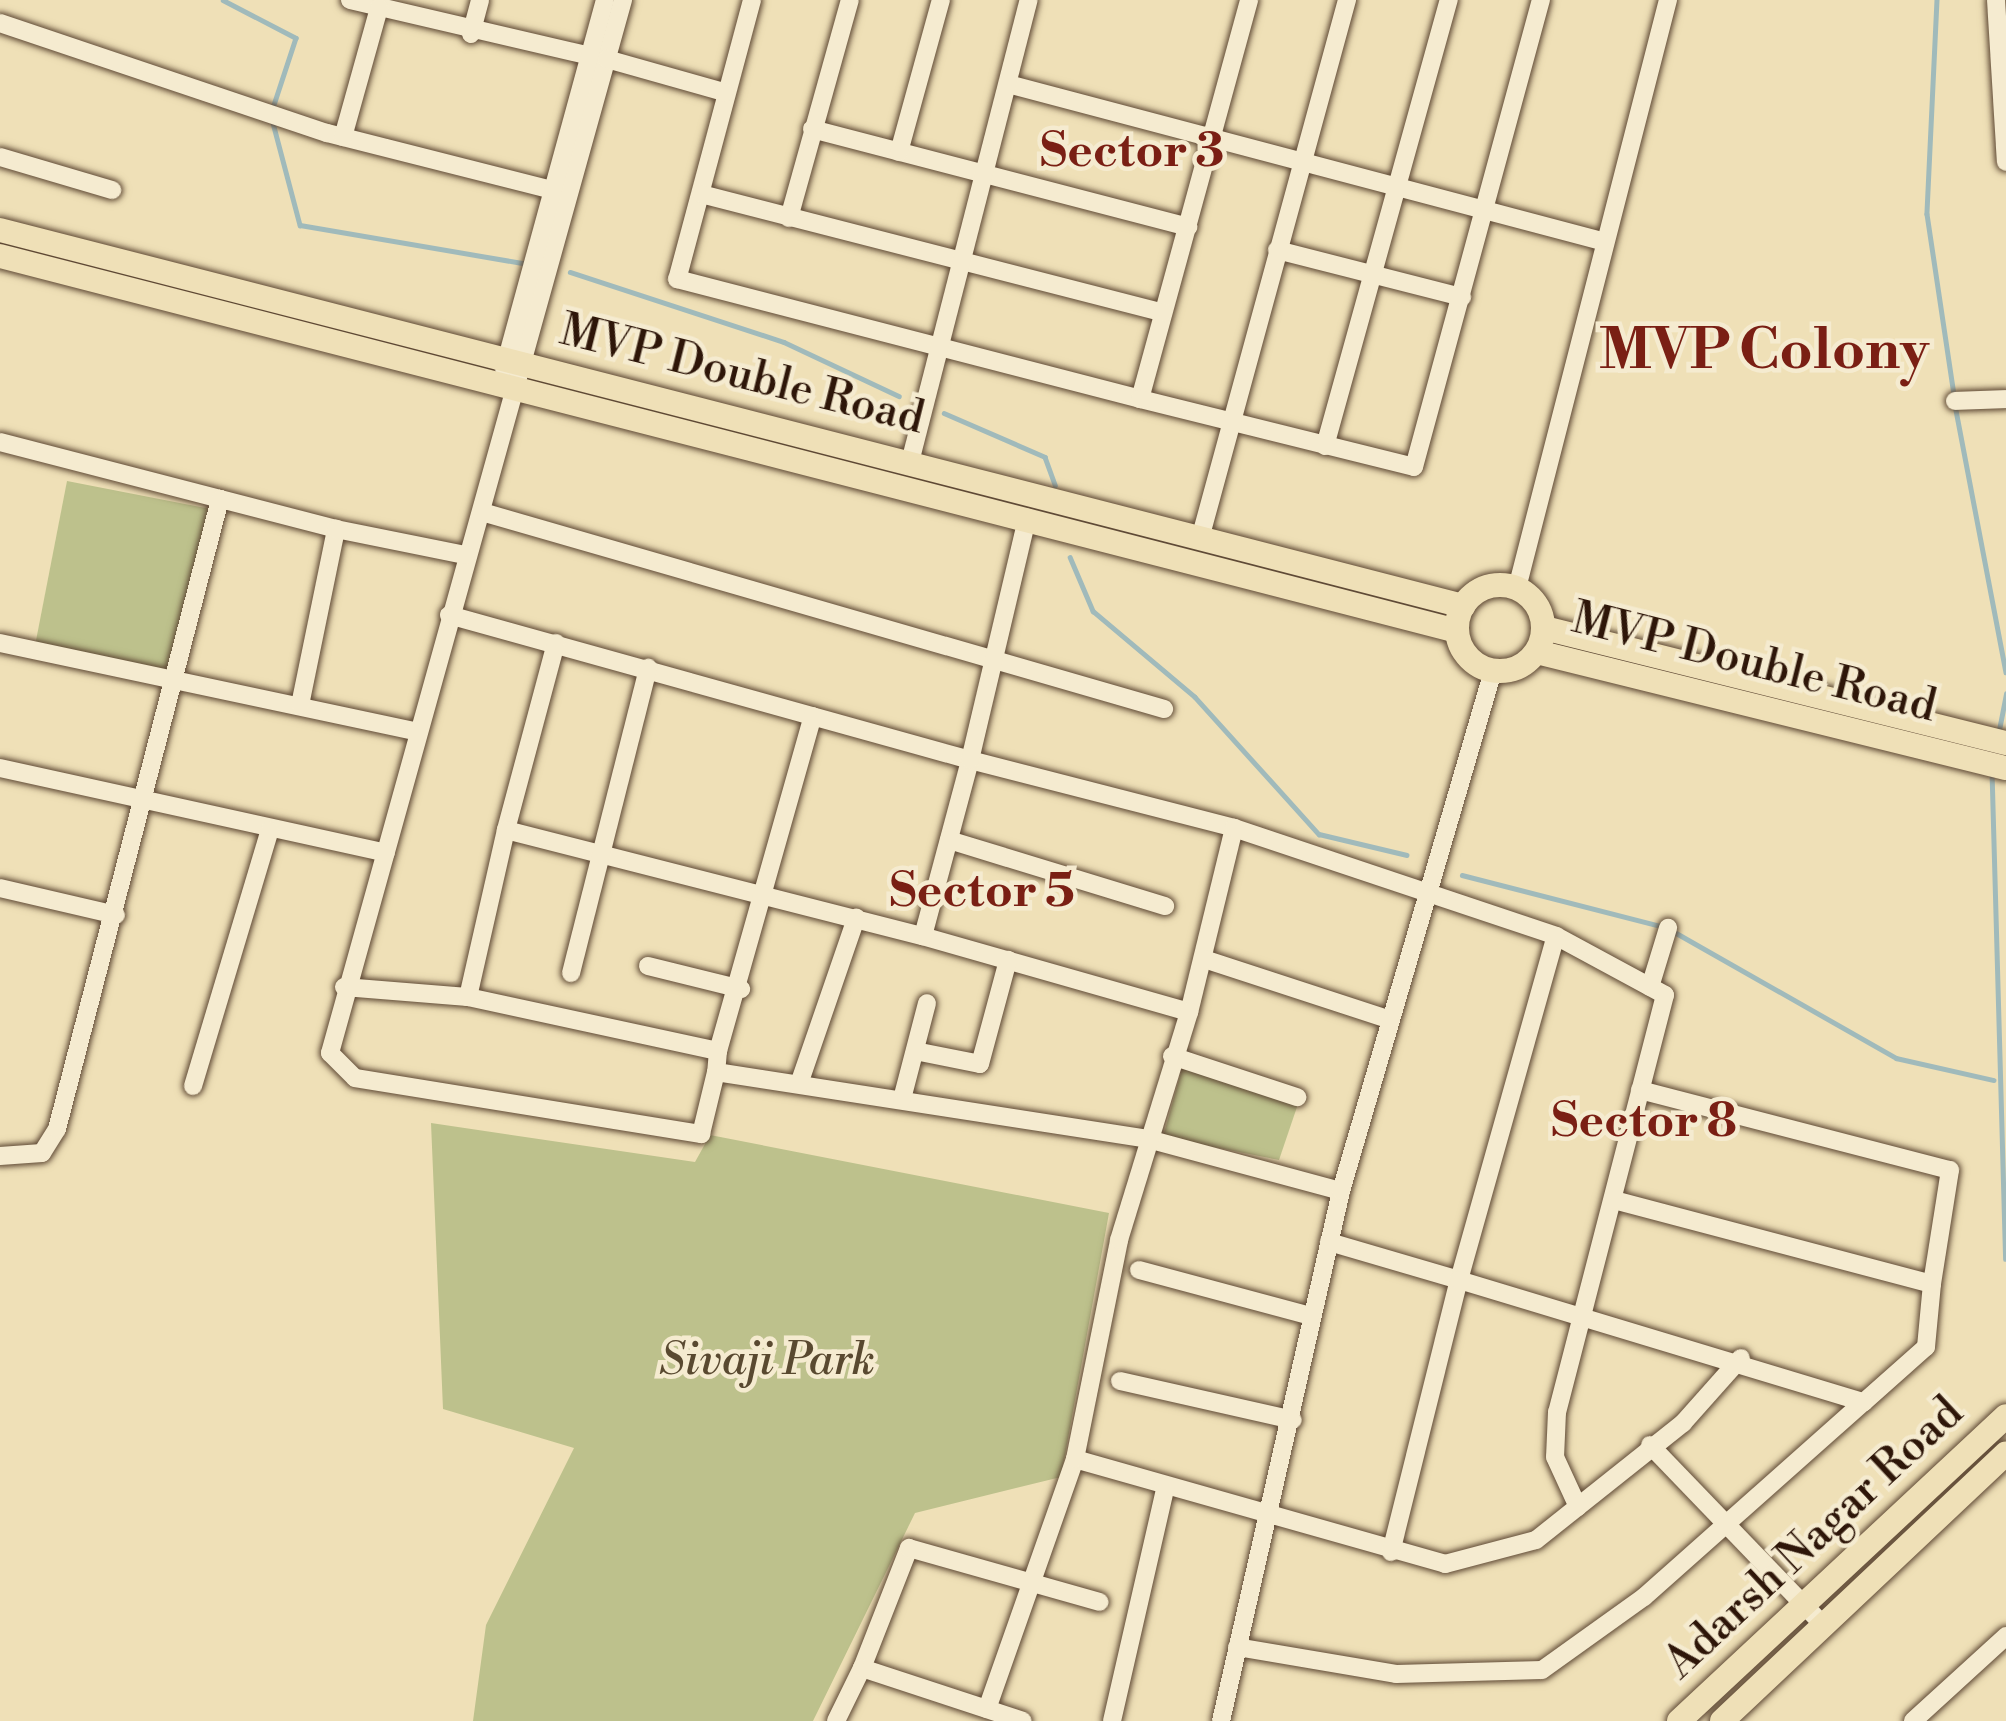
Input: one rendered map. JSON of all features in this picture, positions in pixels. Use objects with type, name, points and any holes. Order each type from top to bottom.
[{"type":"main road","name":"MVP Double Road","points":[[0,230],[910,462],[1193,560],[1460,618]]},
{"type":"main road","name":"MVP Double Road","points":[[0,256],[510,388],[1031,506],[1202,535],[1460,618]]},
{"type":"main road","points":[[188,304],[193,279]]},
{"type":"main road","points":[[353,347],[360,321]]},
{"type":"main road","points":[[1193,560],[1202,535]]},
{"type":"main road","points":[[1486,587],[1517,588],[1541,640],[1493,671],[1468,657],[1460,618],[1486,587]]},
{"type":"main road","name":"MVP Double Road","points":[[1541,640],[1954,742]]},
{"type":"main road","points":[[1954,742],[2006,743]]},
{"type":"main road","points":[[1954,742],[2006,768]]},
{"type":"main road","name":"Adarsh Nagar Road","points":[[1679,1721],[2004,1421]]},
{"type":"main road","name":"Adarsh Nagar Road","points":[[1722,1721],[2006,1453]]},
{"type":"street","points":[[350,0],[471,34],[599,58],[724,92]]},
{"type":"street","points":[[471,34],[480,0]]},
{"type":"street","points":[[605,0],[599,58],[510,388],[482,512],[465,555],[386,854],[344,987],[330,1053],[355,1078],[701,1134],[718,1051],[741,989],[813,716]]},
{"type":"street","points":[[517,361],[553,190],[623,0]]},
{"type":"street","points":[[752,0],[677,279],[1414,467],[1541,0]]},
{"type":"street","points":[[789,218],[850,0]]},
{"type":"street","points":[[899,152],[941,0]]},
{"type":"street","points":[[910,462],[1029,0]]},
{"type":"street","points":[[1140,399],[1249,0]]},
{"type":"street","points":[[1202,535],[1347,0]]},
{"type":"street","points":[[1325,446],[1449,0]]},
{"type":"street","points":[[1517,588],[1602,241],[1668,0]]},
{"type":"street","points":[[2002,0],[2006,162]]},
{"type":"street","points":[[343,137],[379,8]]},
{"type":"street","points":[[0,23],[343,137],[553,190]]},
{"type":"street","points":[[1008,84],[1602,241]]},
{"type":"street","points":[[812,129],[1187,227]]},
{"type":"street","points":[[0,157],[112,190]]},
{"type":"street","points":[[701,194],[1163,313]]},
{"type":"street","points":[[1277,250],[1462,297]]},
{"type":"street","points":[[1955,401],[2006,399]]},
{"type":"street","points":[[0,442],[336,529],[465,555]]},
{"type":"street","points":[[0,1156],[52,1145],[116,915],[220,499]]},
{"type":"street","points":[[923,935],[1031,506]]},
{"type":"street","points":[[482,512],[992,666],[1164,709]]},
{"type":"street","points":[[301,705],[336,529]]},
{"type":"street","points":[[449,615],[1234,828],[1425,897],[1556,936],[1665,995],[1615,1200],[1580,1316],[1555,1457],[1578,1507]]},
{"type":"street","points":[[0,643],[418,732]]},
{"type":"street","points":[[467,998],[556,643]]},
{"type":"street","points":[[571,973],[596,851],[648,668]]},
{"type":"street","points":[[1221,1721],[1293,1420],[1311,1316],[1341,1191],[1493,671]]},
{"type":"street","points":[[0,768],[386,854]]},
{"type":"street","points":[[988,1709],[1075,1459],[1148,1139],[1204,959],[1234,828]]},
{"type":"street","points":[[194,1086],[270,830]]},
{"type":"street","points":[[506,830],[923,935],[1189,1012]]},
{"type":"street","points":[[949,840],[1165,906]]},
{"type":"street","points":[[0,888],[116,915]]},
{"type":"street","points":[[799,1084],[856,918]]},
{"type":"street","points":[[1650,987],[1668,928]]},
{"type":"street","points":[[1391,1552],[1460,1280],[1556,936]]},
{"type":"street","points":[[1204,959],[1388,1019]]},
{"type":"street","points":[[914,1051],[980,1064],[1008,960]]},
{"type":"street","points":[[648,966],[741,989]]},
{"type":"street","points":[[344,987],[467,998],[718,1051]]},
{"type":"street","points":[[902,1099],[927,1003]]},
{"type":"street","points":[[1172,1056],[1297,1097]]},
{"type":"street","points":[[716,1072],[1148,1139],[1341,1191]]},
{"type":"street","points":[[1237,1646],[1396,1674],[1543,1670],[1729,1523],[1926,1347],[1949,1170],[1640,1090]]},
{"type":"street","points":[[1615,1200],[1932,1284]]},
{"type":"street","points":[[1328,1242],[1741,1358],[1864,1402]]},
{"type":"street","points":[[1139,1270],[1311,1316]]},
{"type":"street","points":[[1075,1459],[1266,1518],[1445,1564],[1536,1540],[1650,1445],[1741,1358]]},
{"type":"street","points":[[1120,1381],[1293,1420]]},
{"type":"street","points":[[1650,1445],[1825,1627]]},
{"type":"street","points":[[1112,1721],[1166,1486]]},
{"type":"street","points":[[836,1721],[909,1547],[1100,1602]]},
{"type":"street","points":[[1913,1721],[2006,1636]]},
{"type":"street","points":[[862,1668],[1023,1721]]},
{"type":"green space","points":[[67,481],[209,509],[177,673],[35,645]]},
{"type":"green space","points":[[1183,1065],[1298,1104],[1279,1160],[1163,1137]]},
{"type":"green space","name":"Sivaji Park","points":[[431,1123],[695,1162],[710,1135],[1109,1213],[1061,1477],[915,1513],[813,1721],[473,1721],[486,1625],[574,1448],[443,1409]]},
{"type":"waterway","points":[[223,0],[296,38],[273,108]]},
{"type":"waterway","points":[[1937,0],[1927,214],[1954,394]]},
{"type":"waterway","points":[[272,119],[300,225],[528,264]]},
{"type":"waterway","points":[[570,272],[784,342],[899,396]]},
{"type":"waterway","points":[[1955,405],[2006,672]]},
{"type":"waterway","points":[[944,413],[1045,457],[1055,485]]},
{"type":"waterway","points":[[1070,557],[1093,611],[1195,697],[1319,834],[1407,855]]},
{"type":"waterway","points":[[1999,730],[2006,694]]},
{"type":"waterway","points":[[1992,771],[2006,1259]]},
{"type":"waterway","points":[[1462,875],[1660,926]]},
{"type":"waterway","points":[[1671,930],[1896,1058],[1994,1080]]},
{"type":"district","name":"Sector 3","points":[[1132,153]]},
{"type":"district","name":"MVP Colony","points":[[1764,352]]},
{"type":"district","name":"Sector 5","points":[[982,893]]},
{"type":"district","name":"Sector 8","points":[[1644,1123]]}]
